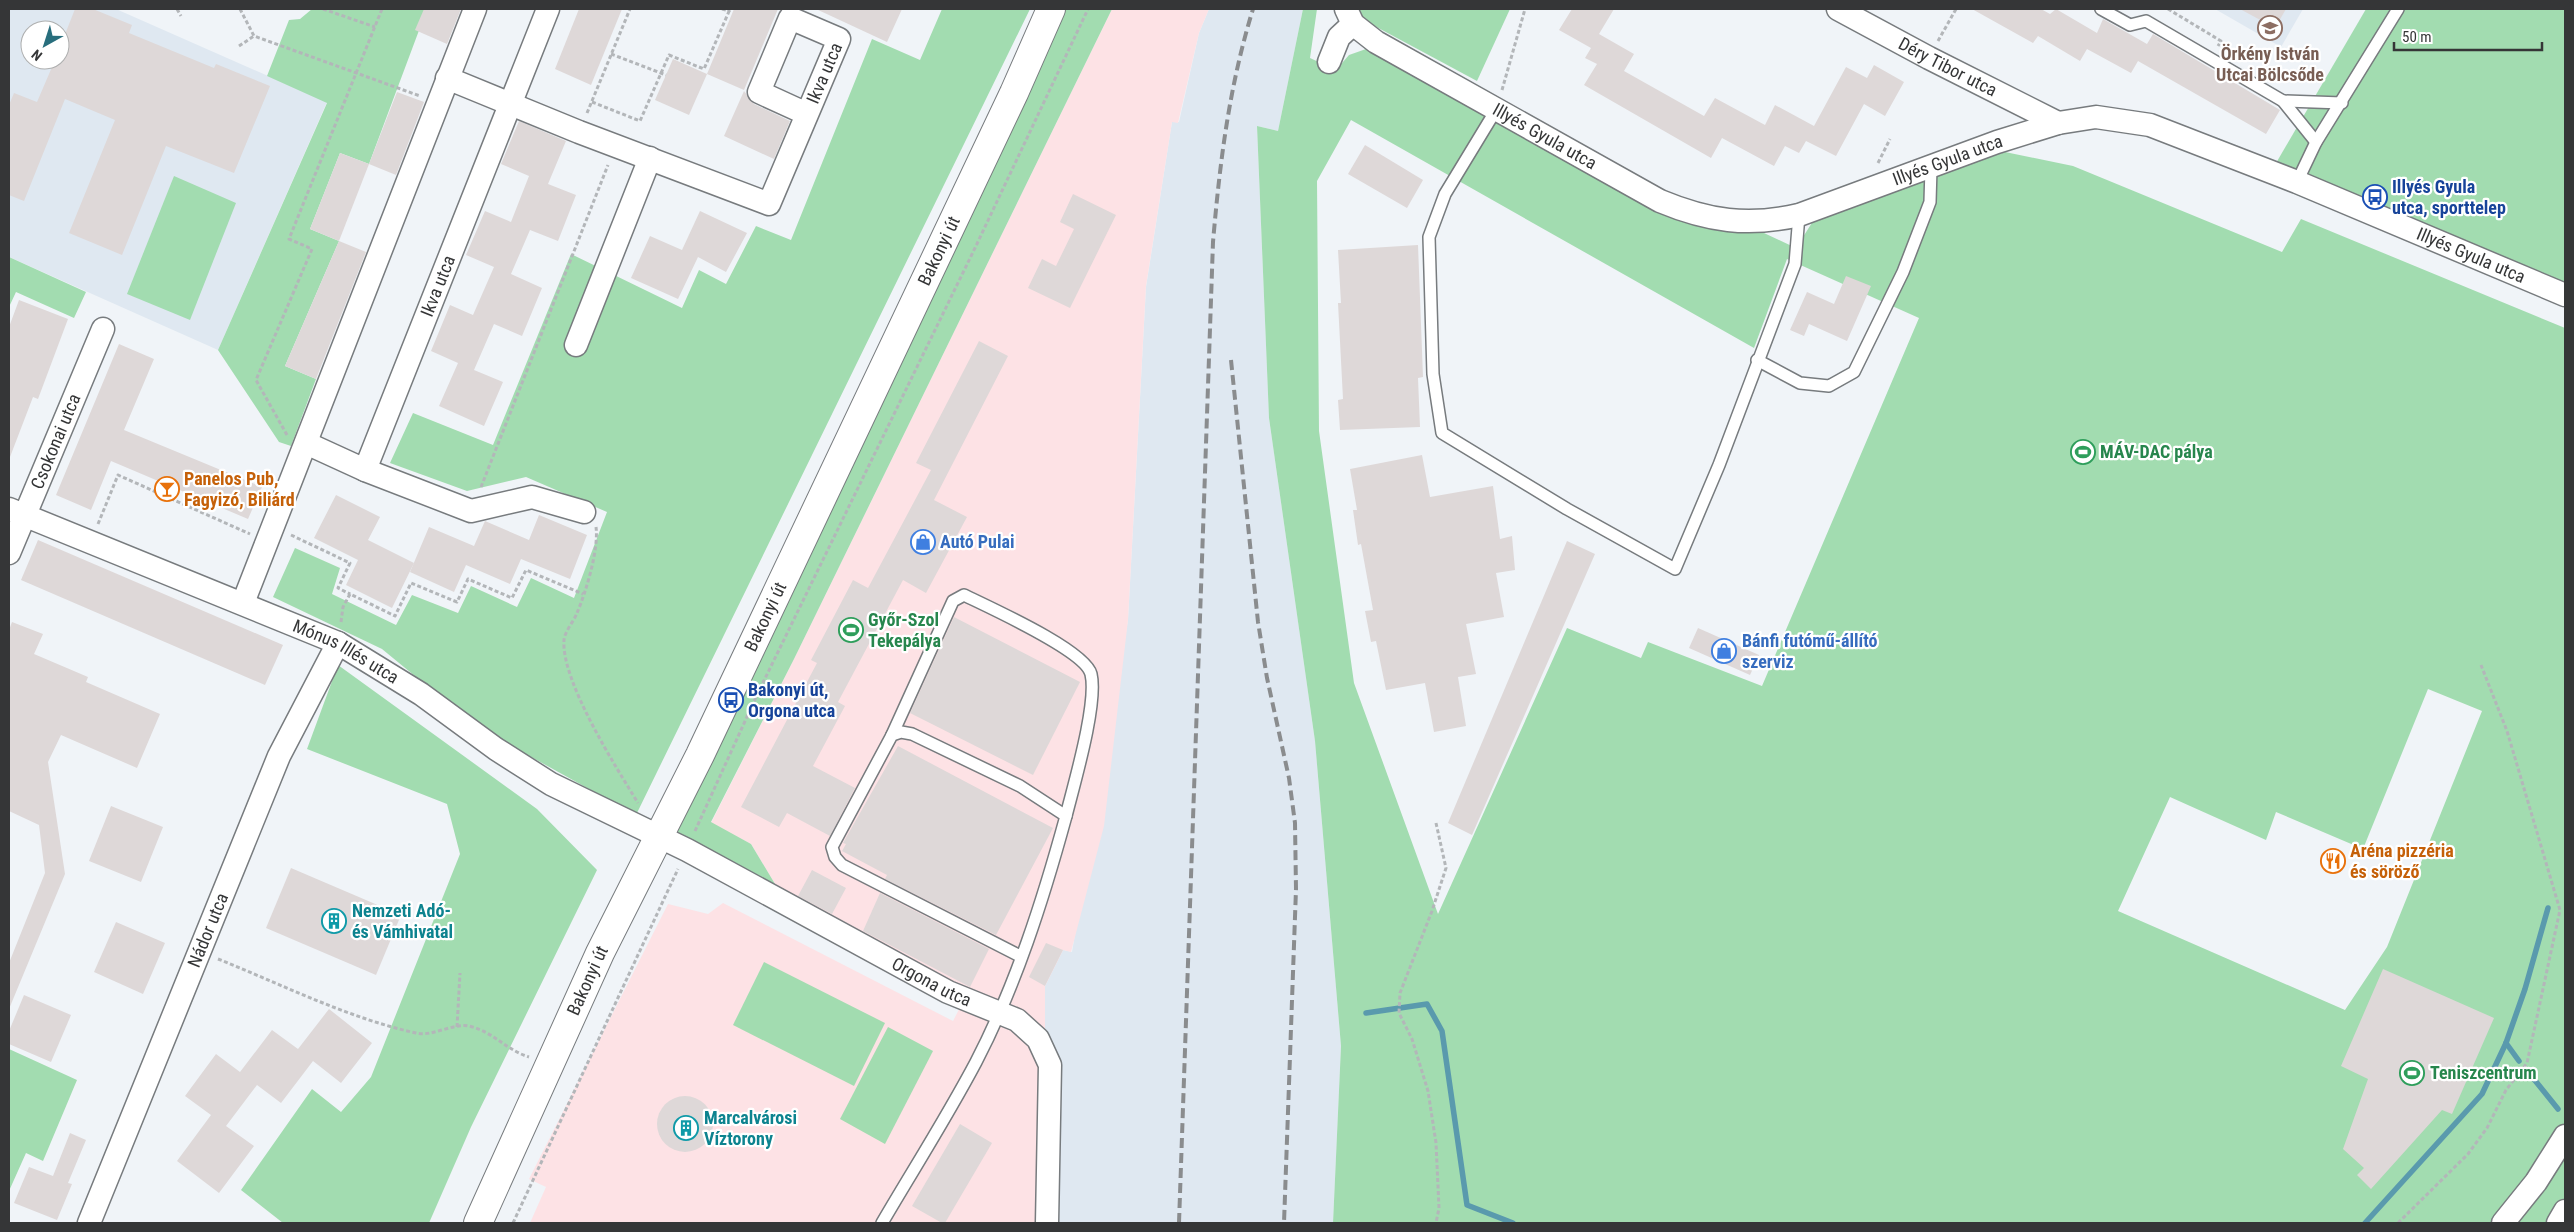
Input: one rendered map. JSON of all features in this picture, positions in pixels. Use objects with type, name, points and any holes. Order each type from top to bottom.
[{"type":"main road","name":"Bakonyi út","points":[[478,1223],[548,1063],[600,952],[659,837],[825,491],[1051,9]]},
{"type":"street","points":[[243,603],[475,9]]},
{"type":"street","name":"Ikva utca","points":[[365,470],[548,9]]},
{"type":"street","name":"Déry Tibor utca","points":[[1838,9],[1929,58],[2058,122]]},
{"type":"street","points":[[1329,62],[1349,16]]},
{"type":"street","name":"Illyés Gyula utca","points":[[1349,16],[1376,42],[1660,201],[1689,213],[1718,220],[1771,222],[1799,215],[1931,168],[1997,142],[2058,122],[2096,117],[2150,125],[2297,182],[2565,295]]},
{"type":"street","name":"Ikva utca","points":[[447,78],[579,132],[769,204],[807,114]]},
{"type":"street","points":[[576,345],[650,158]]},
{"type":"street","name":"Csokonai utca","points":[[9,553],[16,512],[103,329]]},
{"type":"street","points":[[306,443],[365,470],[471,511],[532,497],[584,512]]},
{"type":"street","name":"Mónus Illés utca","points":[[16,512],[338,643],[421,694],[496,749],[551,784],[659,837]]},
{"type":"street","name":"Nádor utca","points":[[90,1223],[279,756],[338,643]]},
{"type":"street","name":"Orgona utca","points":[[659,837],[687,850],[948,992],[1018,1020],[1038,1039],[1050,1065],[1047,1223]]},
{"type":"street","points":[[2503,1223],[2536,1182],[2565,1136]]},
{"type":"street","points":[[2558,1223],[2565,1211]]},
{"type":"lane","points":[[2101,9],[2130,25],[2146,21],[2283,100],[2316,142]]},
{"type":"lane","points":[[2297,182],[2316,142],[2342,103],[2398,9]]},
{"type":"lane","points":[[2283,100],[2342,103]]},
{"type":"lane","points":[[1496,110],[1445,194],[1429,237],[1433,374],[1442,433],[1567,509],[1675,569],[1719,466],[1757,360],[1795,264],[1799,215]]},
{"type":"lane","points":[[1757,360],[1800,383],[1829,386],[1854,372],[1903,272],[1930,202],[1931,168]]},
{"type":"lane","points":[[882,1223],[976,1062],[999,1012],[1042,900],[1066,816],[1093,696],[1091,673],[1085,664],[1053,640],[964,594],[953,601],[892,735],[832,846],[835,857],[842,864],[1020,956]]},
{"type":"lane","points":[[892,735],[901,732],[912,734],[1020,786],[1066,816]]},
{"type":"path","points":[[178,9],[181,16]]},
{"type":"path","points":[[240,9],[254,36],[357,72],[437,103]]},
{"type":"path","points":[[323,9],[375,27]]},
{"type":"path","points":[[306,443],[287,435],[256,380],[312,249],[289,239],[382,9]]},
{"type":"path","points":[[579,132],[630,9]]},
{"type":"path","points":[[592,102],[640,121],[669,55],[704,70],[729,10],[722,9]]},
{"type":"path","points":[[513,1223],[687,850],[756,697],[975,248],[1088,9]]},
{"type":"path","points":[[1496,110],[1525,9]]},
{"type":"path","points":[[1929,58],[1956,9]]},
{"type":"path","points":[[2168,9],[2220,41],[2211,59]]},
{"type":"path","points":[[239,46],[254,36]]},
{"type":"path","points":[[611,54],[666,76]]},
{"type":"path","points":[[471,511],[616,145]]},
{"type":"path","points":[[90,542],[118,475],[350,563],[338,588],[394,616],[411,583],[457,602],[468,579],[512,598],[526,570],[583,594]]},
{"type":"path","points":[[584,512],[595,520],[597,536],[578,612],[564,639],[566,660],[601,741],[640,807]]},
{"type":"path","points":[[338,643],[344,607],[350,594]]},
{"type":"path","points":[[2398,1223],[2468,1154],[2487,1128],[2506,1090],[2527,1063],[2560,910],[2510,740],[2481,665]]},
{"type":"path","points":[[1436,823],[1446,868],[1432,911],[1400,993],[1399,1004],[1402,1022],[1412,1039],[1428,1091],[1436,1143],[1439,1208],[1436,1223]]},
{"type":"path","points":[[200,952],[376,1022],[419,1034],[466,1026],[492,1034],[518,1053],[548,1063]]},
{"type":"path","points":[[457,1027],[460,973]]},
{"type":"shaded area","points":[[9,9],[116,9],[327,102],[218,350],[9,257]]},
{"type":"shaded area","points":[[1112,9],[1209,9],[1199,33],[1178,123],[1172,122],[1146,286],[1128,620],[1104,826],[1071,952],[1063,950],[1045,986],[1045,1223],[530,1223],[546,1187],[529,1179],[668,904],[708,914],[723,903],[953,1021],[968,992],[784,899],[751,844],[711,823],[794,659]]},
{"type":"shaded area","points":[[1209,9],[1303,9],[1278,131],[1257,126],[1269,418],[1315,741],[1341,1046],[1333,1223],[1045,1223],[1045,986],[1063,950],[1072,952],[1128,620],[1146,287],[1172,122],[1179,122],[1199,33]]},
{"type":"shaded area","name":"Örkény István Utcai Bölcsőde","points":[[2215,9],[2303,9],[2281,47]]},
{"type":"green space","points":[[312,9],[427,9],[369,164],[340,153],[310,229],[339,241],[285,366],[316,379],[291,446],[279,442],[218,350],[327,103],[267,76],[289,20],[300,19]]},
{"type":"green space","points":[[942,9],[1030,9],[636,815],[477,727],[382,649],[273,597],[295,548],[340,568],[332,594],[396,625],[412,595],[458,613],[471,586],[517,607],[531,578],[574,598],[607,512],[526,477],[467,491],[390,463],[413,413],[493,445],[571,254],[682,308],[699,270],[726,284],[756,226],[791,240],[872,39],[920,60]]},
{"type":"green space","points":[[1055,9],[1112,9],[794,659],[711,822],[751,844],[784,899],[739,865],[669,831]]},
{"type":"green space","points":[[1303,9],[1317,9],[1310,58],[1336,70],[1349,55],[1366,49],[1656,204],[1719,212],[1796,248],[1815,218],[2005,152],[2073,166],[2282,252],[2301,219],[2565,328],[2565,1223],[1333,1223],[1341,1046],[1315,741],[1269,418],[1257,126],[1278,131]],"holes":[[[1351,120],[1754,348],[1787,259],[1919,318],[1762,686],[1648,642],[1641,658],[1567,628],[1438,914],[1354,683],[1319,431],[1317,181]],[[2428,689],[2482,711],[2387,947],[2345,1010],[2118,911],[2170,797],[2266,840],[2276,812],[2363,849]]]},
{"type":"green space","points":[[1355,9],[1510,9],[1477,81],[1356,16]]},
{"type":"green space","points":[[2366,9],[2565,9],[2565,305],[2265,182]]},
{"type":"green space","points":[[174,176],[236,203],[190,320],[127,294]]},
{"type":"green space","points":[[9,257],[86,292],[74,318],[16,292],[9,307]]},
{"type":"green space","points":[[338,665],[537,809],[597,870],[471,1127],[429,1223],[283,1223],[241,1190],[312,1089],[341,1112],[371,1077],[460,854],[447,804],[307,749]]},
{"type":"green space","points":[[764,962],[885,1023],[854,1086],[733,1025]]},
{"type":"green space","points":[[888,1027],[933,1051],[885,1144],[840,1119]]},
{"type":"green space","points":[[9,1049],[77,1080],[43,1161],[26,1153],[9,1191]]},
{"type":"building","points":[[75,9],[93,9],[132,25],[129,33],[214,68],[216,64],[270,86],[234,173],[166,146],[122,255],[69,233],[115,120],[65,99],[24,201],[9,195],[9,105],[14,93],[37,102],[51,70],[70,70],[70,22]]},
{"type":"building","points":[[424,9],[461,9],[447,44],[415,30]]},
{"type":"building","points":[[579,9],[622,9],[591,85],[555,69]]},
{"type":"building","points":[[734,9],[778,9],[744,90],[707,74]]},
{"type":"building","points":[[816,9],[902,9],[887,42]]},
{"type":"building","points":[[1572,9],[1614,9],[1599,34],[1634,54],[1624,71],[1704,116],[1715,98],[1765,125],[1775,105],[1814,126],[1846,67],[1867,78],[1874,65],[1904,82],[1885,116],[1864,104],[1836,156],[1806,141],[1799,153],[1785,146],[1774,166],[1722,138],[1711,158],[1584,85],[1597,64],[1585,58],[1591,48],[1559,30]]},
{"type":"building","points":[[1972,9],[2041,9],[2050,14],[2056,9],[2097,33],[2103,19],[2147,44],[2153,34],[2280,110],[2266,134],[2138,61],[2131,73],[2087,49],[2080,61],[2038,36],[2033,43]]},
{"type":"building","points":[[2240,9],[2286,9],[2275,28]]},
{"type":"building","points":[[673,59],[707,74],[689,115],[655,100]]},
{"type":"building","points":[[744,91],[754,104],[790,121],[774,159],[724,136]]},
{"type":"building","points":[[397,92],[424,102],[396,175],[369,164]]},
{"type":"building","points":[[519,121],[566,141],[548,184],[576,195],[558,241],[530,230],[511,274],[542,288],[522,336],[494,324],[474,370],[503,382],[484,426],[439,406],[458,363],[431,351],[450,305],[473,315],[494,267],[466,255],[485,211],[511,222],[529,176],[501,164]]},
{"type":"building","points":[[1365,145],[1423,180],[1407,208],[1348,174]]},
{"type":"building","points":[[340,153],[369,164],[339,241],[310,229]]},
{"type":"building","points":[[1073,194],[1116,215],[1070,308],[1028,288],[1042,259],[1056,266],[1074,229],[1060,222]]},
{"type":"building","points":[[700,211],[747,233],[726,272],[698,257],[678,299],[631,278],[650,236],[682,250]]},
{"type":"building","points":[[339,241],[366,252],[316,379],[285,366]]},
{"type":"building","points":[[1418,245],[1423,377],[1418,378],[1420,427],[1340,430],[1338,400],[1343,399],[1338,303],[1341,303],[1338,250]]},
{"type":"building","points":[[1846,276],[1871,286],[1847,341],[1809,324],[1804,336],[1790,330],[1807,292],[1834,304]]},
{"type":"building","points":[[19,300],[68,319],[38,399],[33,397],[10,457],[9,327]]},
{"type":"building","points":[[979,341],[1008,356],[934,500],[967,517],[926,593],[903,580],[838,702],[845,706],[813,766],[855,788],[830,836],[787,813],[779,827],[741,807],[817,663],[811,660],[853,580],[868,588],[931,470],[916,463]]},
{"type":"building","points":[[119,344],[154,359],[124,430],[262,487],[248,519],[111,461],[91,510],[56,495]]},
{"type":"building","points":[[1422,455],[1430,497],[1493,486],[1500,539],[1512,536],[1515,570],[1496,573],[1504,617],[1466,624],[1476,674],[1458,677],[1466,726],[1434,732],[1425,683],[1386,690],[1376,641],[1371,642],[1365,611],[1373,610],[1361,544],[1358,545],[1353,510],[1357,510],[1350,469]]},
{"type":"building","points":[[336,495],[380,517],[368,540],[414,563],[392,608],[346,585],[358,560],[314,538]]},
{"type":"building","points":[[539,515],[587,535],[570,579],[521,559],[510,584],[466,565],[454,592],[410,572],[429,527],[474,546],[485,521],[529,540]]},
{"type":"building","points":[[38,540],[283,645],[265,685],[21,580]]},
{"type":"building","points":[[1567,541],[1595,554],[1472,835],[1448,823]]},
{"type":"building","points":[[954,617],[1080,682],[1033,775],[910,713]]},
{"type":"building","points":[[12,622],[43,634],[34,654],[88,677],[86,682],[160,714],[137,768],[61,735],[48,762],[65,874],[9,1009],[9,963],[45,873],[39,825],[9,811],[9,630]]},
{"type":"building","name":"Bánfi futómű-állító szerviz","points":[[1698,628],[1759,655],[1750,675],[1689,648]]},
{"type":"building","points":[[898,746],[1053,828],[996,935],[885,879],[887,875],[842,851],[846,844],[843,843]]},
{"type":"building","points":[[111,806],[163,827],[141,882],[89,861]]},
{"type":"building","name":"Nemzeti Adó- és Vámhivatal","points":[[291,868],[401,915],[376,975],[266,928]]},
{"type":"building","points":[[812,870],[846,888],[832,914],[798,896]]},
{"type":"building","points":[[880,893],[989,949],[970,987],[863,931]]},
{"type":"building","points":[[116,922],[165,943],[143,994],[94,972]]},
{"type":"building","points":[[1046,943],[1063,950],[1045,986],[1029,977]]},
{"type":"building","name":"Teniszcentrum","points":[[2383,969],[2494,1018],[2452,1114],[2442,1110],[2371,1189],[2357,1175],[2364,1168],[2343,1149],[2368,1079],[2341,1066]]},
{"type":"building","points":[[24,995],[71,1015],[51,1062],[9,1044],[9,1031]]},
{"type":"building","points":[[329,1009],[372,1043],[341,1083],[313,1061],[281,1103],[257,1085],[226,1126],[254,1146],[219,1193],[177,1161],[211,1115],[185,1096],[216,1054],[240,1072],[272,1030],[298,1049]]},
{"type":"building","name":"Marcalvárosi Víztorony","points":[[685,1096],[705,1104],[713,1124],[705,1144],[685,1152],[665,1144],[657,1124],[665,1104]]},
{"type":"building","points":[[960,1124],[992,1143],[945,1223],[942,1223],[912,1206]]},
{"type":"building","points":[[70,1133],[86,1140],[68,1183],[72,1184],[57,1220],[14,1203],[29,1167],[53,1176]]},
{"type":"waterway","points":[[2365,1223],[2482,1094],[2506,1043],[2525,989],[2548,908]]},
{"type":"waterway","points":[[1366,1013],[1427,1004],[1442,1031],[1467,1205],[1513,1223]]},
{"type":"waterway","points":[[2506,1043],[2519,1061]]},
{"type":"waterway","points":[[2529,1073],[2558,1109]]},
{"type":"railway","points":[[1179,1223],[1213,242],[1227,124],[1238,67],[1253,9]]},
{"type":"railway","points":[[1231,360],[1258,622],[1267,678],[1289,778],[1295,823],[1296,889],[1284,1223]]},
{"type":"place","name":"Örkény István Utcai Bölcsőde","points":[[2270,28]]},
{"type":"place","name":"Illyés Gyula utca, sporttelep","points":[[2375,197]]},
{"type":"place","name":"MÁV-DAC pálya","points":[[2083,452]]},
{"type":"place","name":"Panelos Pub, Fagyizó, Biliárd","points":[[167,489]]},
{"type":"place","name":"Autó Pulai","points":[[923,542]]},
{"type":"place","name":"Győr-Szol Tekepálya","points":[[851,630]]},
{"type":"place","name":"Bánfi futómű-állító szerviz","points":[[1724,651]]},
{"type":"place","name":"Bakonyi út, Orgona utca","points":[[731,700]]},
{"type":"place","name":"Aréna pizzéria és söröző","points":[[2333,861]]},
{"type":"place","name":"Nemzeti Adó- és Vámhivatal","points":[[334,921]]},
{"type":"place","name":"Teniszcentrum","points":[[2412,1073]]},
{"type":"place","name":"Marcalvárosi Víztorony","points":[[686,1128]]}]
